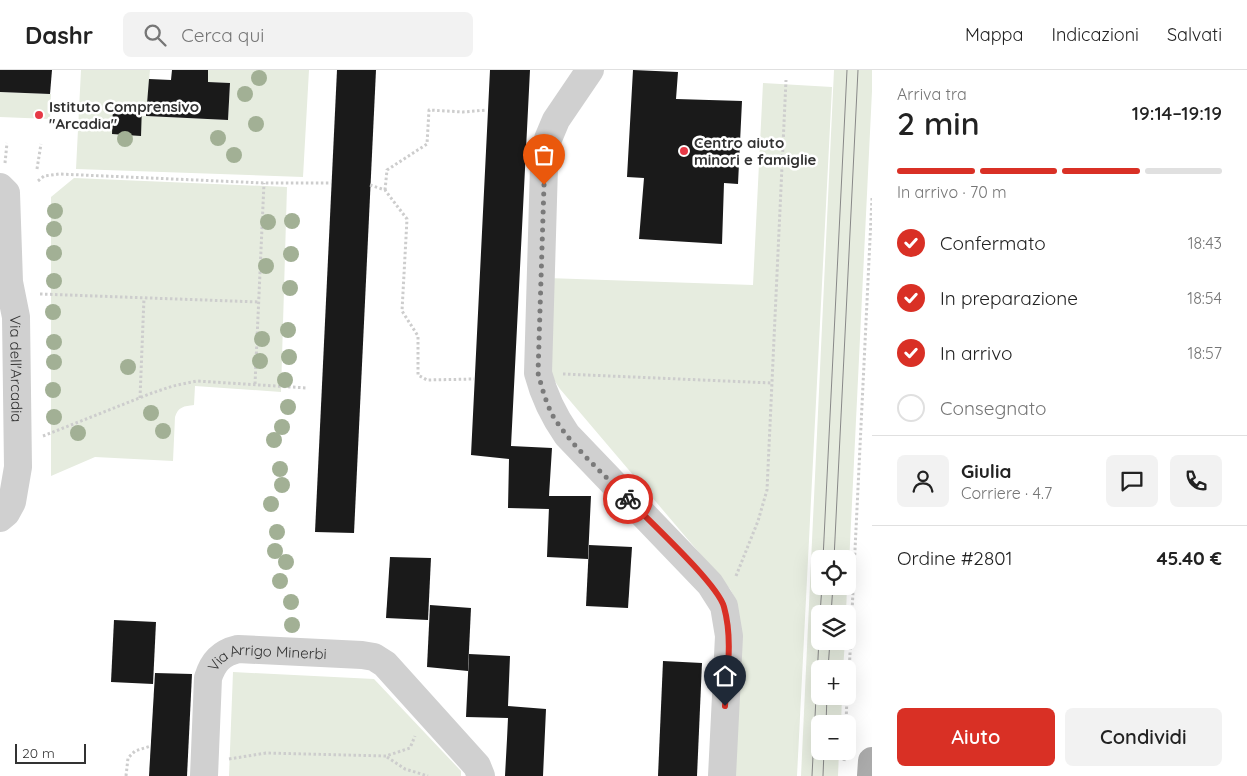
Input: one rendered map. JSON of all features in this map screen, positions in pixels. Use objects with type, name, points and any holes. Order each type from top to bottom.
[{"type":"main road","points":[[871,776],[872,760]]},
{"type":"street","points":[[590,70],[556,120],[548,139],[544,166],[538,373],[544,396],[554,416],[567,435],[710,584],[724,606],[729,636],[722,776]]},
{"type":"street","name":"Via dell'Arcadia","points":[[0,518],[6,513],[12,502],[18,467],[16,317],[9,282],[4,182]]},
{"type":"street","name":"Via Arrigo Minerbi","points":[[204,771],[208,678],[212,666],[227,652],[238,649],[374,657],[385,664],[432,716]]},
{"type":"street","points":[[432,716],[476,766],[481,776]]},
{"type":"path","points":[[724,606],[758,521],[767,490],[786,80]]},
{"type":"path","points":[[385,190],[387,170],[427,144],[429,110],[463,112],[487,110]]},
{"type":"path","points":[[4,182],[7,143]]},
{"type":"path","points":[[37,169],[41,144]]},
{"type":"path","points":[[38,181],[44,176],[58,174],[264,183],[332,183]]},
{"type":"path","points":[[254,384],[264,183]]},
{"type":"path","points":[[370,184],[385,190],[407,219],[402,311],[418,336],[418,375],[427,380],[474,379]]},
{"type":"path","points":[[850,660],[872,198]]},
{"type":"path","points":[[40,294],[259,302]]},
{"type":"path","points":[[140,398],[144,298]]},
{"type":"path","points":[[538,373],[772,383]]},
{"type":"path","points":[[42,437],[173,386],[197,381],[307,388]]},
{"type":"path","points":[[204,771],[260,753],[386,756],[410,748],[418,726],[432,716]]},
{"type":"path","points":[[126,776],[128,758],[135,751],[151,746]]},
{"type":"path","points":[[386,756],[405,768],[428,776]]},
{"type":"shaded area","points":[[81,70],[150,70],[147,104],[113,104],[142,116],[228,120],[230,83],[208,82],[208,70],[309,70],[303,177],[76,169]]},
{"type":"shaded area","points":[[834,70],[872,70],[850,550],[812,550]]},
{"type":"shaded area","points":[[763,83],[832,87],[797,776],[727,776],[736,600],[730,589],[560,389],[548,371],[547,278],[753,285]]},
{"type":"shaded area","points":[[0,92],[51,94],[50,119],[0,117]]},
{"type":"shaded area","points":[[74,178],[287,187],[281,392],[195,386],[194,405],[182,408],[175,417],[173,461],[95,457],[51,476],[51,197]]},
{"type":"shaded area","points":[[811,562],[811,595],[847,595],[846,605],[811,605],[811,650],[844,650],[844,660],[811,660],[811,705],[842,705],[841,715],[811,715],[811,760],[839,760],[838,776],[801,776]]},
{"type":"shaded area","points":[[233,672],[374,679],[461,771],[461,776],[229,776]]},
{"type":"building","points":[[0,70],[52,70],[50,94],[0,92]]},
{"type":"building","points":[[172,70],[208,70],[208,82],[230,83],[228,120],[146,116],[149,79],[171,80]]},
{"type":"building","points":[[337,70],[376,70],[354,533],[315,532]]},
{"type":"building","points":[[490,70],[530,70],[511,446],[552,448],[549,496],[591,496],[588,559],[547,557],[549,509],[508,508],[509,459],[471,455]]},
{"type":"building","name":"Centro aiuto minori e famiglie","points":[[633,70],[678,72],[676,99],[742,101],[738,184],[724,183],[722,244],[639,239],[644,178],[627,177]]},
{"type":"building","points":[[113,104],[142,104],[141,136],[112,134]]},
{"type":"building","points":[[589,545],[632,547],[628,608],[586,606]]},
{"type":"building","points":[[390,557],[431,558],[428,620],[386,618]]},
{"type":"building","points":[[430,605],[471,608],[468,671],[427,667]]},
{"type":"building","points":[[114,620],[156,622],[153,684],[111,682]]},
{"type":"building","points":[[469,654],[510,656],[508,706],[546,709],[543,776],[505,776],[508,718],[466,717]]},
{"type":"building","points":[[663,661],[702,663],[697,776],[658,776]]},
{"type":"building","points":[[155,673],[192,674],[187,776],[149,776]]},
{"type":"tram line","points":[[823,550],[847,70]]},
{"type":"tram line","points":[[834,550],[858,70]]},
{"type":"tram line","points":[[821,595],[821,605]]},
{"type":"tram line","points":[[832,595],[832,605]]},
{"type":"tram line","points":[[812,776],[818,650]]},
{"type":"tram line","points":[[829,650],[829,660]]},
{"type":"tram line","points":[[826,715],[827,705]]},
{"type":"tram line","points":[[823,776],[824,760]]},
{"type":"way so far","points":[[544,185],[538,373],[544,396],[554,416],[567,435],[628,499]]},
{"type":"place","name":"Istituto Comprensivo \"Arcadia\"","points":[[39,115]]},
{"type":"place","name":"Centro aiuto minori e famiglie","points":[[684,151]]},
{"type":"route","points":[[628,499],[710,584],[724,606],[729,636],[725,706]]}]
